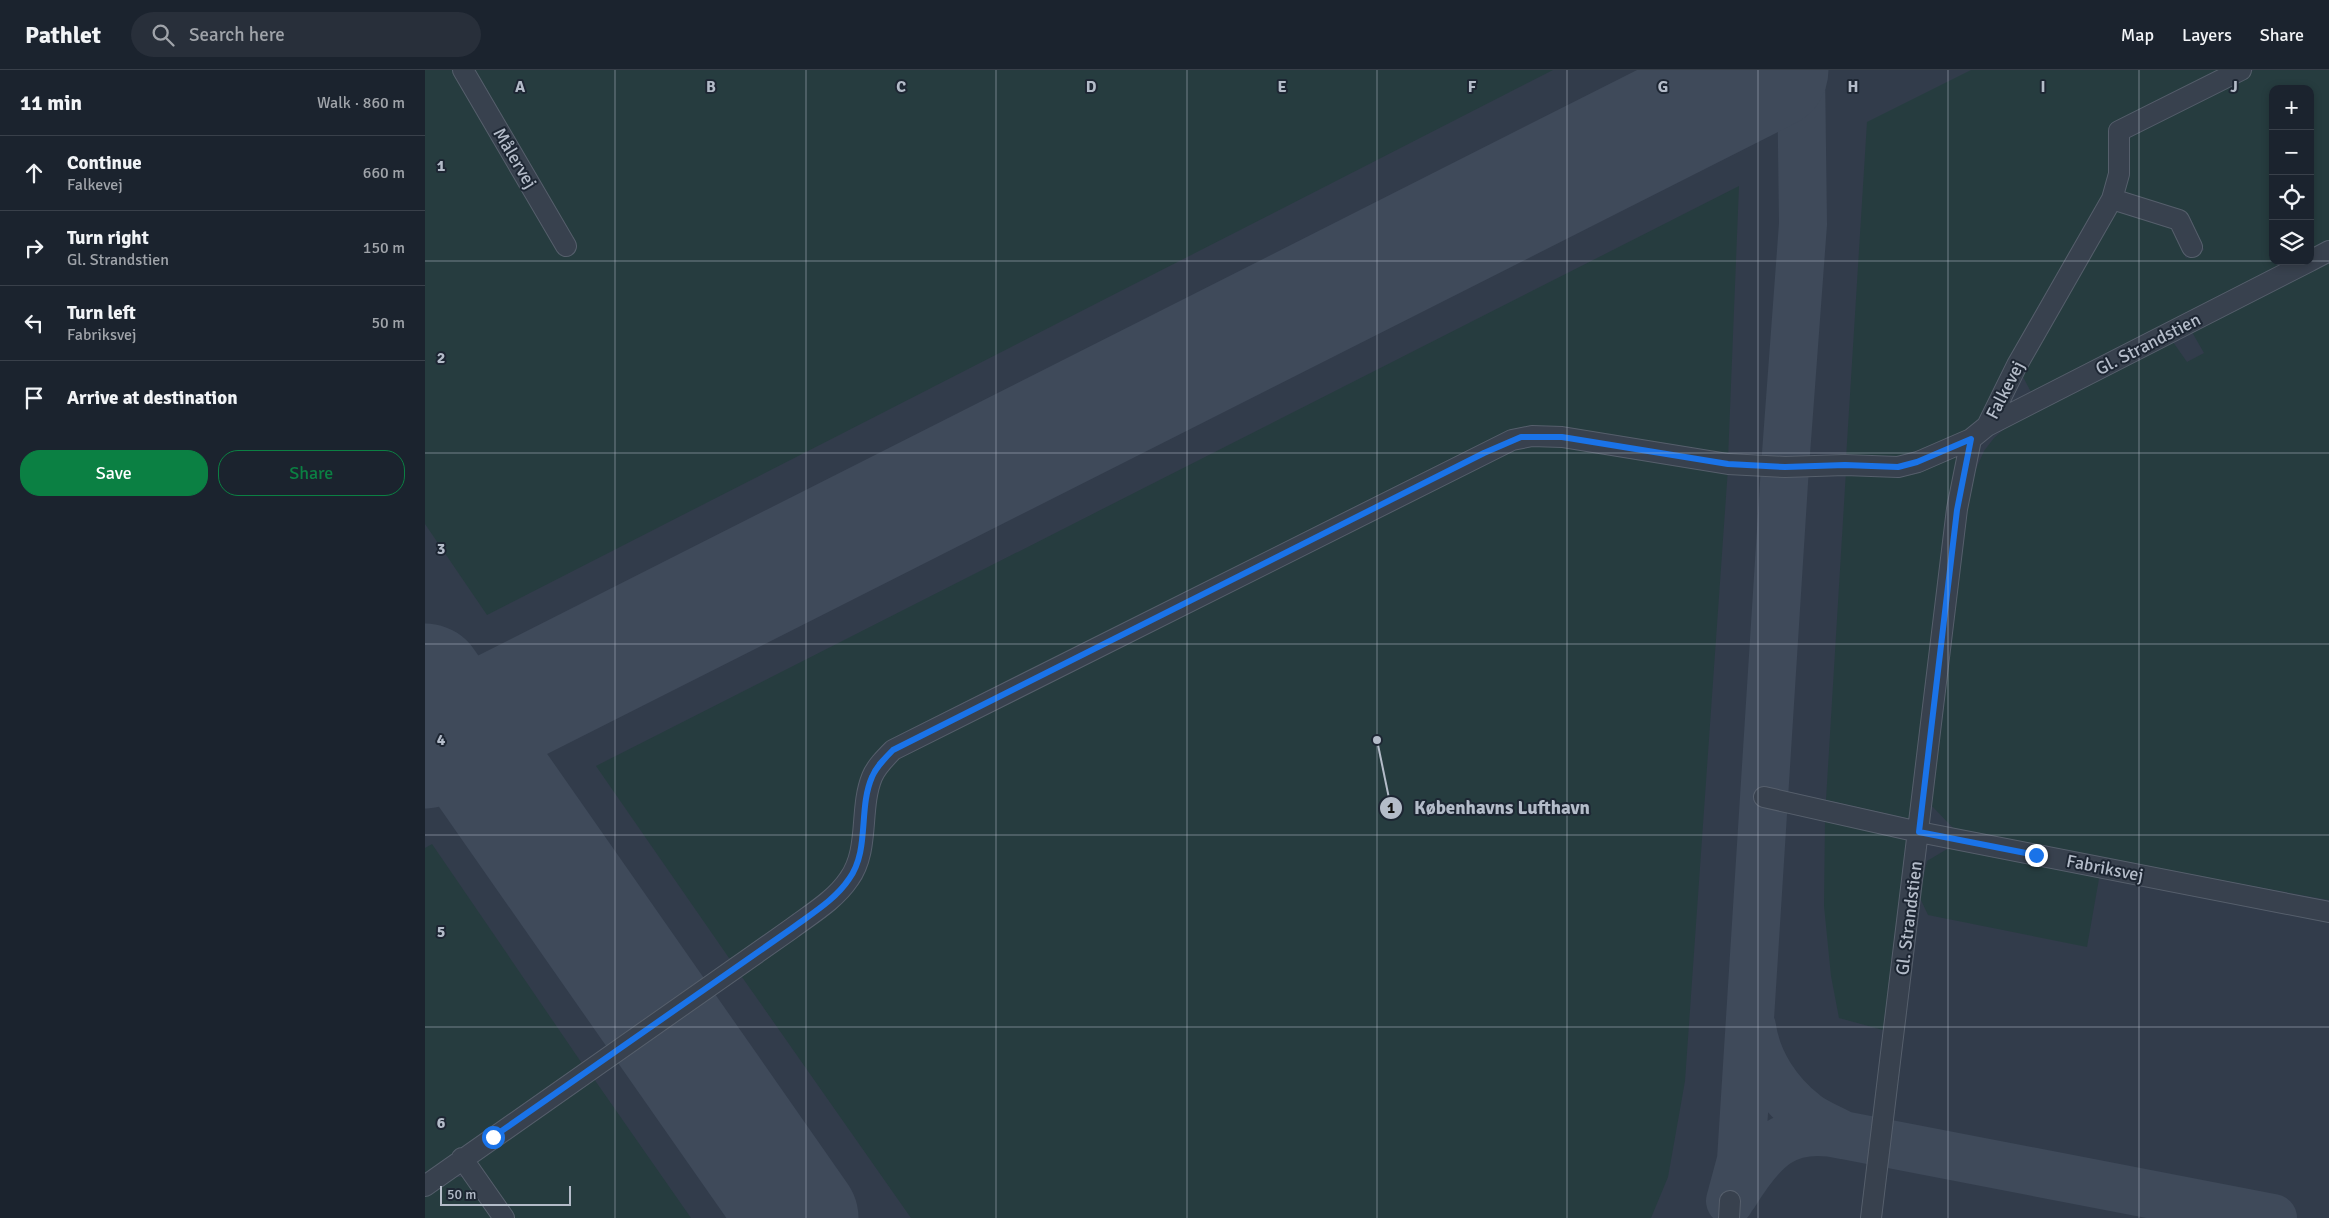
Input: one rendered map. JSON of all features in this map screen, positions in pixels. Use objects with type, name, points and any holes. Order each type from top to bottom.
[{"type":"lane","name":"Målervej","points":[[463,70],[567,246]]},
{"type":"lane","name":"Falkevej","points":[[425,1186],[462,1158],[783,935],[833,898],[850,878],[857,864],[866,796],[872,776],[893,750],[1484,453],[1521,437],[1562,437],[1728,464],[1785,467],[1845,465],[1898,467],[1917,462],[1971,439],[1987,426],[2017,365],[2113,199],[2119,174],[2119,131],[2241,70]]},
{"type":"lane","points":[[2113,199],[2179,220],[2192,247]]},
{"type":"lane","name":"Gl. Strandstien","points":[[2314,259],[2329,252]]},
{"type":"lane","name":"Gl. Strandstien","points":[[1987,426],[2302,265]]},
{"type":"lane","name":"Gl. Strandstien","points":[[1871,1218],[1957,510],[1971,439]]},
{"type":"lane","name":"Fabriksvej","points":[[1764,797],[1919,832],[2329,912]]},
{"type":"lane","points":[[462,1158],[504,1218]]},
{"type":"shaded area","points":[[425,70],[2329,70],[2329,1218],[425,1218]]},
{"type":"green space","points":[[425,70],[1553,70],[487,615],[425,524]]},
{"type":"green space","points":[[1971,70],[2233,70],[2113,142],[2105,191],[1981,419],[1964,435],[1909,457],[1846,459],[1867,122]]},
{"type":"green space","points":[[2254,70],[2329,70],[2329,242],[2314,250],[2314,85],[2269,85],[2269,265],[2283,265],[2031,392],[2023,377],[2024,367],[2117,206],[2169,223],[2186,258],[2204,250],[2190,217],[2123,195],[2129,134]]},
{"type":"green space","points":[[1739,186],[1728,459],[1533,432],[887,747],[854,850],[838,885],[739,959],[729,958],[596,766]]},
{"type":"green space","points":[[2329,261],[2329,900],[1957,832],[1930,804],[1956,581],[1970,483],[1984,451],[1994,438],[2012,422],[2045,403],[2173,342],[2187,362],[2204,353],[2192,332]]},
{"type":"green space","points":[[1542,441],[1728,468],[1685,1081],[1668,1177],[1651,1218],[911,1218],[742,977],[743,968],[831,906],[874,786],[894,755],[1494,452]]},
{"type":"green space","points":[[1959,451],[1911,819],[1826,800],[1846,471]]},
{"type":"green space","points":[[1825,820],[1907,835],[1883,1030],[1839,1018],[1831,976],[1824,906]]},
{"type":"green space","points":[[432,844],[581,1062],[581,1070],[425,1178],[425,848]]},
{"type":"green space","points":[[1954,845],[2100,873],[2087,947],[1928,915],[1919,896],[1927,861]]},
{"type":"green space","points":[[594,1079],[691,1218],[510,1218],[475,1168],[480,1152]]},
{"type":"green space","points":[[455,1177],[463,1177],[498,1218],[425,1218],[425,1192]]},
{"type":"taxiway","points":[[1568,172],[1628,124],[1682,70]]},
{"type":"taxiway","points":[[1730,1201],[1741,1160],[1785,467],[1803,224],[1801,70]]},
{"type":"taxiway","points":[[1752,1027],[1764,1064],[1770,1076],[1786,1096],[1809,1117],[1843,1135],[2273,1218]]},
{"type":"taxiway","points":[[1734,1195],[1755,1165],[1777,1143],[1790,1136],[1805,1133],[1823,1132],[1843,1135]]},
{"type":"runway","points":[[425,749],[1769,70]]},
{"type":"runway","points":[[425,683],[799,1218]]},
{"type":"place","name":"Københavns Lufthavn","points":[[1377,740]]},
{"type":"route","points":[[493,1137],[833,898],[850,878],[857,864],[866,796],[872,776],[893,750],[1484,453],[1521,437],[1562,437],[1728,464],[1785,467],[1845,465],[1898,467],[1917,462],[1971,439],[1957,510],[1919,832],[2036,855]]}]
